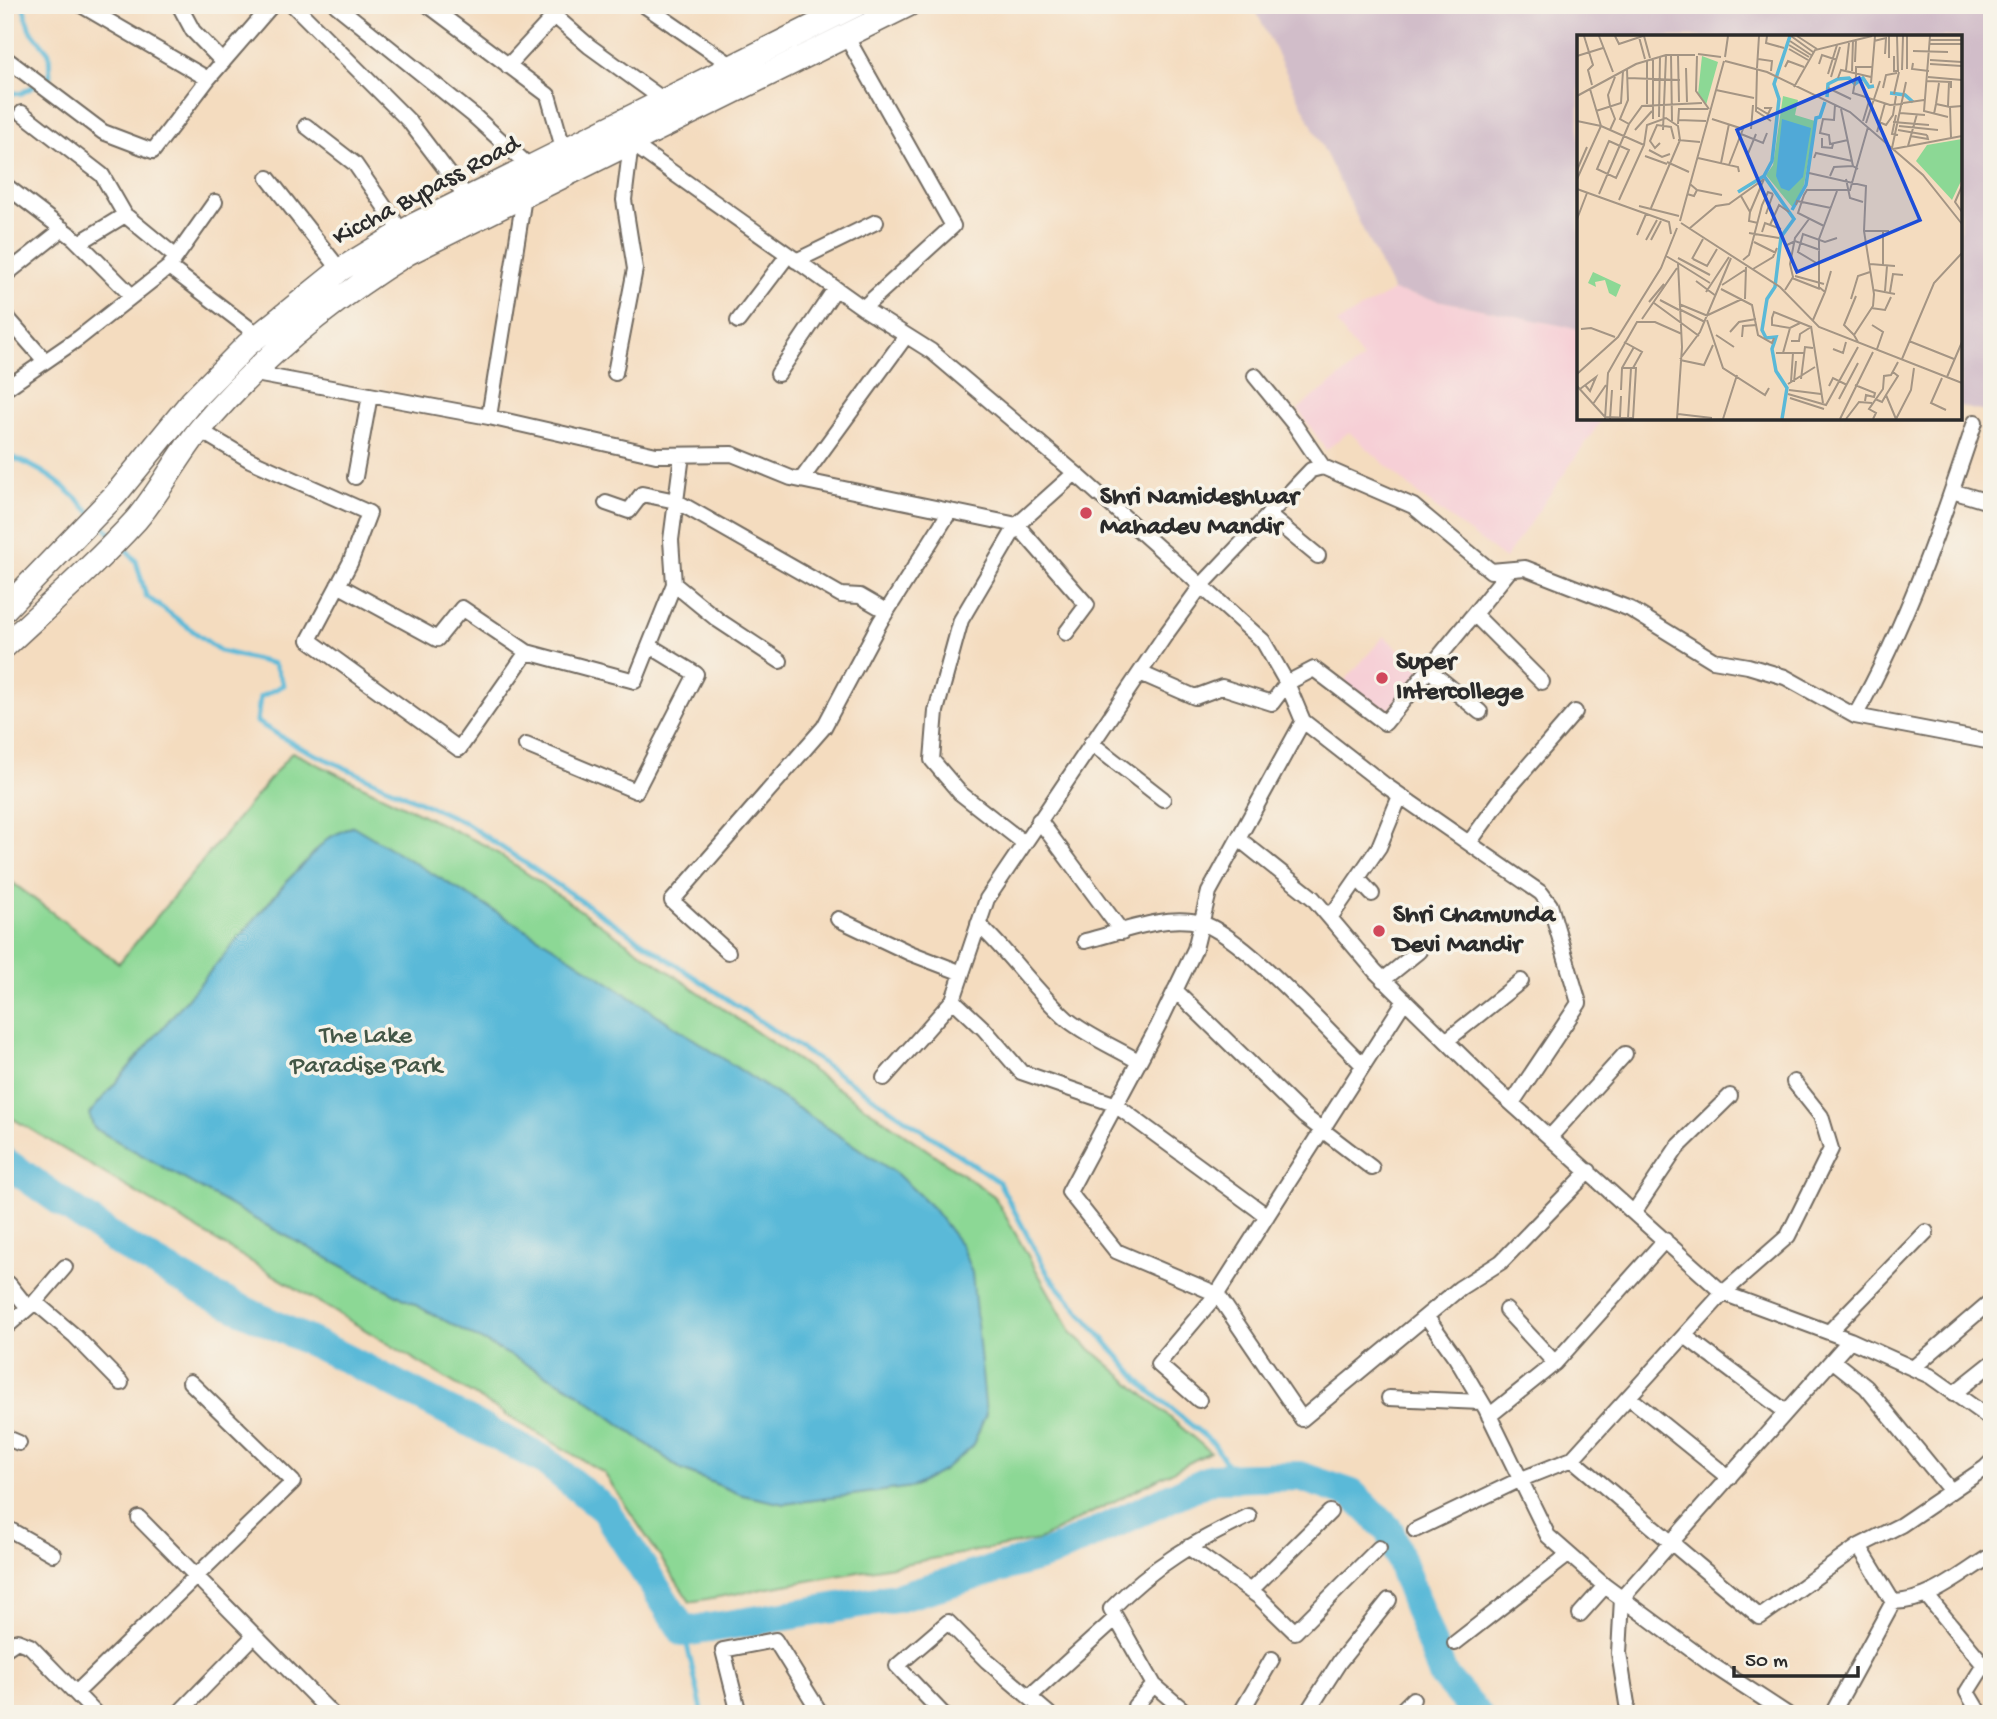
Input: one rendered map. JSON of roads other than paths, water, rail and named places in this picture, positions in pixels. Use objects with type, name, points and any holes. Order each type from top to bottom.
[{"type":"main road","name":"Kiccha Bypass Road","points":[[5,609],[116,494],[192,401],[258,335],[338,281],[402,232],[564,151],[626,133],[665,101],[738,77],[856,5]]},
{"type":"main road","points":[[5,646],[93,566],[139,516],[200,430],[250,373],[303,325],[338,281],[408,253],[524,197],[626,133],[738,77],[846,36],[908,5]]},
{"type":"street","points":[[81,5],[208,79]]},
{"type":"street","points":[[179,5],[193,31],[223,62]]},
{"type":"street","points":[[5,58],[49,94],[103,132],[152,151],[208,79],[272,5]]},
{"type":"street","points":[[293,5],[409,121],[469,200]]},
{"type":"street","points":[[336,5],[472,115],[531,168]]},
{"type":"street","points":[[428,5],[548,95],[564,151]]},
{"type":"street","points":[[542,5],[589,46],[665,101]]},
{"type":"street","points":[[644,5],[738,77]]},
{"type":"street","points":[[508,66],[555,16]]},
{"type":"street","points":[[846,36],[953,226],[863,309]]},
{"type":"street","points":[[22,113],[102,175],[125,215],[173,262],[258,335]]},
{"type":"street","points":[[306,126],[355,164],[402,232]]},
{"type":"street","points":[[626,133],[835,289],[931,351],[1075,473],[1263,642],[1287,682],[1303,721],[1400,796],[1541,893],[1550,905],[1579,1003],[1512,1103]]},
{"type":"street","points":[[615,373],[635,269],[624,200],[626,133]]},
{"type":"street","points":[[268,178],[338,281]]},
{"type":"street","points":[[5,185],[63,229],[132,296]]},
{"type":"street","points":[[489,417],[524,197]]},
{"type":"street","points":[[5,389],[132,296],[173,262],[215,202]]},
{"type":"street","points":[[79,243],[125,215]]},
{"type":"street","points":[[738,321],[792,258],[876,222]]},
{"type":"street","points":[[5,275],[63,229]]},
{"type":"street","points":[[778,374],[835,289]]},
{"type":"street","points":[[5,315],[45,361]]},
{"type":"street","points":[[800,480],[906,335]]},
{"type":"street","points":[[250,373],[489,417],[656,455],[732,454],[800,480],[1017,525],[1087,606],[1066,633]]},
{"type":"street","points":[[1255,376],[1294,424],[1322,467],[1413,506],[1491,571],[1525,568],[1630,610],[1713,660],[1748,666],[1785,677],[1855,716],[1992,742]]},
{"type":"street","points":[[355,477],[370,395]]},
{"type":"street","points":[[1855,716],[1887,658],[1952,491],[1975,422]]},
{"type":"street","points":[[200,430],[250,460],[369,513],[338,585],[309,640],[459,749],[527,652]]},
{"type":"street","points":[[338,585],[437,639],[462,608],[527,652],[635,681],[674,584],[671,540],[682,455]]},
{"type":"street","points":[[884,1078],[953,1000],[987,899],[1091,743],[1201,586],[1311,470],[1322,467]]},
{"type":"street","points":[[1024,843],[960,793],[932,760],[936,711],[961,620],[1017,525],[1075,473]]},
{"type":"street","points":[[1952,491],[1992,503]]},
{"type":"street","points":[[606,503],[629,511],[642,494],[676,501],[841,595],[860,596],[886,611]]},
{"type":"street","points":[[728,952],[672,901],[824,727],[886,611],[950,511]]},
{"type":"street","points":[[1268,514],[1318,555]]},
{"type":"street","points":[[1140,673],[1195,696],[1222,687],[1272,703],[1287,682],[1314,669],[1385,723],[1509,570]]},
{"type":"street","points":[[674,584],[718,620],[780,661]]},
{"type":"street","points":[[1474,614],[1542,682]]},
{"type":"street","points":[[526,745],[636,791],[696,674],[650,646]]},
{"type":"street","points":[[1428,669],[1480,712]]},
{"type":"street","points":[[1469,843],[1509,788],[1575,712]]},
{"type":"street","points":[[1303,721],[1209,892],[1195,949],[1069,1192],[1116,1251],[1217,1294],[1302,1419],[1460,1288],[1501,1262],[1589,1171]]},
{"type":"street","points":[[1091,743],[1163,799]]},
{"type":"street","points":[[1330,918],[1379,847],[1400,796]]},
{"type":"street","points":[[1040,820],[1122,932]]},
{"type":"street","points":[[1239,839],[1313,898],[1383,980],[1446,1041],[1723,1293],[1850,1340],[1930,1376],[1992,1420]]},
{"type":"street","points":[[1358,879],[1372,894]]},
{"type":"street","points":[[838,919],[910,953],[962,973]]},
{"type":"street","points":[[1085,941],[1165,922],[1201,923],[1240,945],[1362,1064]]},
{"type":"street","points":[[978,924],[1001,944],[1035,989],[1069,1021],[1138,1061]]},
{"type":"street","points":[[1383,980],[1419,951]]},
{"type":"street","points":[[1446,1041],[1521,981]]},
{"type":"street","points":[[1175,990],[1323,1130],[1371,1168]]},
{"type":"street","points":[[953,1000],[984,1028],[1021,1072],[1114,1104],[1267,1216]]},
{"type":"street","points":[[1199,1400],[1158,1364],[1217,1294],[1405,1000]]},
{"type":"street","points":[[1550,1137],[1625,1054]]},
{"type":"street","points":[[1415,1530],[1520,1480],[1572,1459],[1723,1293],[1788,1236],[1831,1149],[1821,1116],[1794,1082]]},
{"type":"street","points":[[1634,1212],[1677,1148],[1730,1096]]},
{"type":"street","points":[[1829,1332],[1926,1232]]},
{"type":"street","points":[[1489,1416],[1555,1363],[1665,1240]]},
{"type":"street","points":[[5,1328],[31,1305],[65,1267]]},
{"type":"street","points":[[9,1284],[31,1305],[75,1336],[121,1383]]},
{"type":"street","points":[[1913,1368],[1992,1300]]},
{"type":"street","points":[[1506,1310],[1555,1363]]},
{"type":"street","points":[[1426,1316],[1456,1358],[1489,1416],[1548,1536],[1605,1586],[1712,1665],[1787,1714]]},
{"type":"street","points":[[1685,1336],[1786,1412]]},
{"type":"street","points":[[1627,1704],[1619,1653],[1622,1598],[1850,1340]]},
{"type":"street","points":[[1832,1360],[1866,1387],[1951,1491]]},
{"type":"street","points":[[1953,1394],[1992,1363]]},
{"type":"street","points":[[76,1693],[293,1482],[190,1382]]},
{"type":"street","points":[[1389,1398],[1481,1402]]},
{"type":"street","points":[[1630,1398],[1728,1478]]},
{"type":"street","points":[[1572,1459],[1760,1617],[1859,1546],[1901,1525],[1992,1461]]},
{"type":"street","points":[[1250,1591],[1330,1512]]},
{"type":"street","points":[[1188,1714],[1154,1685],[1111,1609],[1143,1577],[1188,1547],[1250,1516]]},
{"type":"street","points":[[139,1518],[331,1714]]},
{"type":"street","points":[[5,1527],[53,1554]]},
{"type":"street","points":[[1859,1546],[1893,1602]]},
{"type":"street","points":[[1188,1547],[1250,1591],[1294,1632],[1379,1548]]},
{"type":"street","points":[[1455,1643],[1568,1555]]},
{"type":"street","points":[[1893,1602],[1909,1602],[1927,1596],[1992,1555]]},
{"type":"street","points":[[1580,1614],[1605,1586]]},
{"type":"street","points":[[1927,1596],[1984,1665],[1967,1692],[1980,1714]]},
{"type":"street","points":[[1306,1714],[1340,1661],[1389,1600]]},
{"type":"street","points":[[1832,1714],[1893,1602]]},
{"type":"street","points":[[1030,1696],[1116,1618]]},
{"type":"street","points":[[943,1714],[897,1666],[948,1622],[987,1661],[1049,1714]]},
{"type":"street","points":[[178,1714],[254,1636]]},
{"type":"street","points":[[739,1714],[723,1650],[775,1640],[821,1714]]},
{"type":"street","points":[[5,1649],[17,1641],[30,1646],[96,1714]]},
{"type":"street","points":[[1240,1714],[1272,1659]]},
{"type":"street","points":[[1144,1714],[1135,1706],[1154,1685]]},
{"type":"street","points":[[1398,1714],[1413,1699]]},
{"type":"water","name":"The Lake Paradise Park","points":[[353,826],[558,949],[897,1174],[932,1207],[961,1245],[972,1273],[986,1414],[972,1447],[943,1471],[913,1487],[784,1504],[742,1495],[682,1470],[571,1388],[262,1223],[94,1128],[89,1114],[288,880],[328,838]]},
{"type":"waterway","points":[[5,91],[20,94],[50,77],[49,53],[29,28],[23,5]]},
{"type":"waterway","points":[[5,455],[52,478],[91,513]]},
{"type":"waterway","points":[[98,520],[113,536]]},
{"type":"waterway","points":[[122,545],[136,561],[146,596],[220,651],[274,664],[284,685],[260,697],[257,722],[295,745],[464,822],[999,1182],[1049,1276],[1144,1386],[1214,1444],[1236,1478]]},
{"type":"waterway","points":[[5,1162],[120,1243],[209,1294],[343,1357],[544,1460],[605,1510],[684,1632],[896,1598],[1051,1553],[1213,1478],[1299,1476],[1352,1494],[1389,1530],[1443,1675],[1477,1714]]},
{"type":"waterway","points":[[684,1632],[703,1714]]},
{"type":"place","name":"Shri Namideshwar Mahadev Mandir","points":[[1086,513]]},
{"type":"place","name":"Super Intercollege","points":[[1382,678]]},
{"type":"place","name":"Shri Chamunda Devi Mandir","points":[[1379,931]]}]
